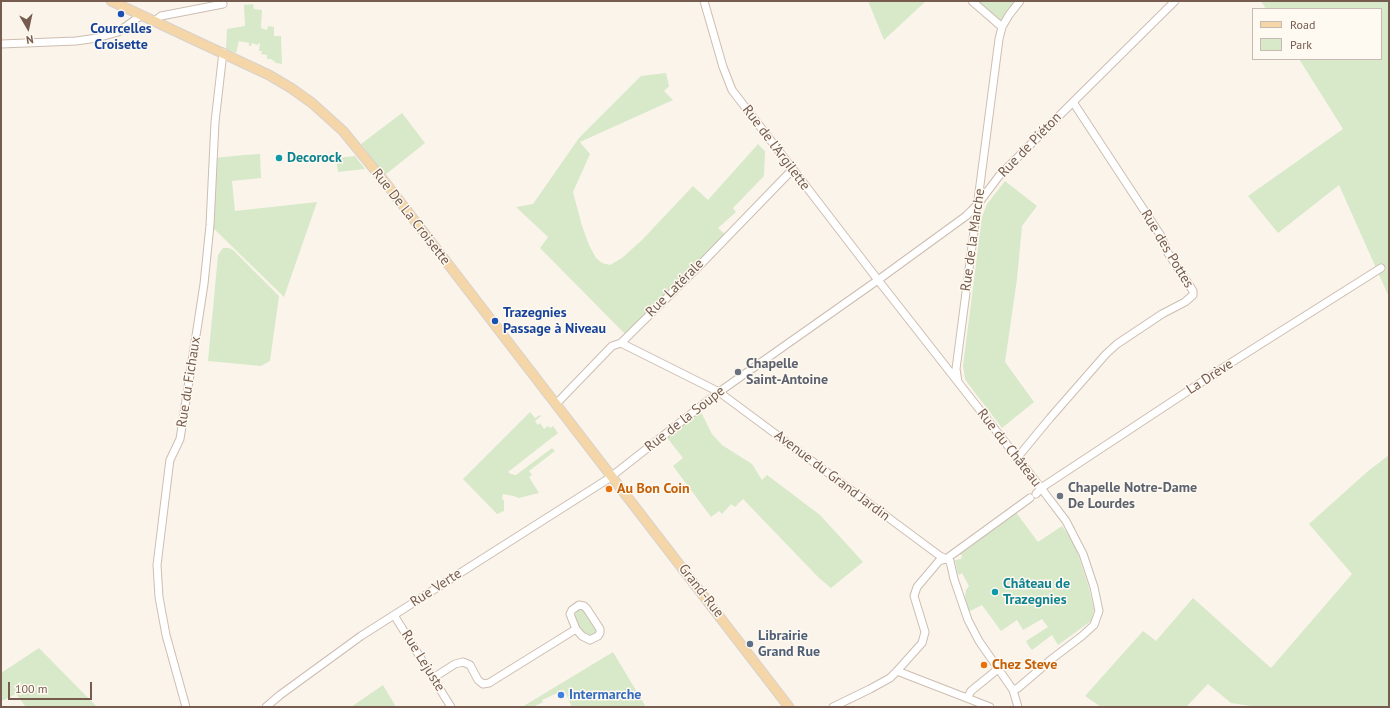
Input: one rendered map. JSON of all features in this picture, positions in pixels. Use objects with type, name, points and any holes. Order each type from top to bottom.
[{"type":"main road","name":"Rue De La Croisette","points":[[111,1],[262,71],[291,88],[314,105],[343,131],[367,159],[611,476]]},
{"type":"main road","name":"Grand-Rue","points":[[611,476],[789,707]]},
{"type":"street","name":"Rue de l'Argilette","points":[[704,1],[722,67],[732,90],[878,280]]},
{"type":"street","points":[[972,1],[1002,27]]},
{"type":"street","name":"Rue de la Marche","points":[[958,382],[956,369],[999,39],[1002,27],[1020,1]]},
{"type":"street","name":"Rue de Piéton","points":[[878,280],[966,216],[978,204],[999,176],[1175,1]]},
{"type":"street","points":[[156,22],[157,18],[161,16],[224,4]]},
{"type":"street","points":[[1,44],[76,41],[97,38],[118,32],[139,17],[140,14]]},
{"type":"street","name":"Rue du Fichaux","points":[[186,707],[166,635],[159,597],[157,565],[168,467],[180,440],[204,284],[210,225],[215,122],[223,52]]},
{"type":"street","name":"Rue des Pottes","points":[[1017,458],[1050,418],[1112,349],[1125,337],[1162,314],[1185,302],[1193,295],[1193,291],[1168,253],[1161,236],[1073,102]]},
{"type":"street","name":"Rue Latérale","points":[[556,404],[612,346],[621,343],[700,265],[792,170]]},
{"type":"street","name":"La Drève","points":[[897,671],[922,643],[924,638],[925,632],[914,596],[916,587],[939,561],[946,559],[1033,496],[1041,488],[1229,364],[1381,268]]},
{"type":"street","name":"Rue du Château","points":[[878,280],[1066,521],[1083,554],[1094,587],[1100,612],[1094,625],[1018,688],[1013,690]]},
{"type":"street","name":"Rue de la Soupe","points":[[611,476],[719,392],[878,280]]},
{"type":"street","name":"Avenue du Grand Jardin","points":[[621,343],[719,392],[946,559]]},
{"type":"street","name":"Rue Verte","points":[[266,707],[280,695],[361,636],[611,476]]},
{"type":"street","points":[[946,559],[950,561],[954,579],[968,620],[979,641],[1013,690],[1017,706]]},
{"type":"street","points":[[579,605],[584,606],[587,608],[600,629],[600,633],[598,636],[590,640],[582,636],[576,629],[570,614],[572,610],[579,605]]},
{"type":"street","name":"Rue Lejuste","points":[[394,615],[451,707]]},
{"type":"street","points":[[433,678],[455,664],[463,662],[470,665],[478,680],[483,684],[488,683],[576,629]]},
{"type":"street","points":[[966,698],[971,691],[998,669]]},
{"type":"street","points":[[833,707],[870,689],[897,671],[990,707]]},
{"type":"green space","points":[[868,1],[926,1],[884,40]]},
{"type":"green space","points":[[972,1],[1020,1],[1002,27]]},
{"type":"green space","points":[[1261,1],[1389,1],[1389,297],[1339,185],[1278,233],[1248,196],[1343,129],[1300,60],[1382,60],[1382,8],[1265,8]]},
{"type":"green space","points":[[253,4],[254,9],[262,10],[261,28],[267,30],[268,26],[274,27],[274,36],[281,36],[282,64],[276,63],[271,59],[267,59],[267,55],[261,54],[262,51],[259,51],[260,43],[258,45],[252,43],[251,46],[249,46],[249,43],[239,41],[236,53],[226,49],[227,29],[245,26],[244,5]]},
{"type":"green space","points":[[666,73],[669,86],[664,91],[673,100],[580,142],[590,154],[573,192],[582,226],[589,245],[596,258],[602,263],[610,265],[622,258],[641,241],[693,186],[708,200],[758,144],[765,151],[764,176],[733,208],[736,212],[718,228],[727,236],[627,336],[540,248],[548,237],[516,207],[533,204],[579,138],[641,76]]},
{"type":"green space","points":[[402,113],[425,143],[385,175],[361,144]]},
{"type":"green space","points":[[260,154],[261,178],[232,181],[235,211],[317,202],[284,297],[210,225],[214,158]]},
{"type":"green space","points":[[355,156],[365,169],[338,172],[336,158]]},
{"type":"green space","points":[[1005,181],[1037,206],[1022,226],[1017,279],[1005,362],[1034,402],[1002,428],[965,379],[963,366],[982,217],[987,204]]},
{"type":"green space","points":[[223,248],[233,250],[279,296],[270,361],[261,366],[208,361],[218,255]]},
{"type":"green space","points":[[699,408],[712,434],[722,445],[752,464],[762,480],[767,475],[820,515],[863,562],[831,588],[819,578],[743,499],[735,507],[731,504],[722,514],[719,511],[711,517],[673,466],[683,458],[665,435]]},
{"type":"green space","points":[[530,412],[535,418],[540,415],[541,416],[535,421],[538,425],[540,423],[544,429],[548,426],[550,428],[553,426],[558,433],[508,472],[516,475],[552,448],[555,451],[529,471],[532,475],[529,477],[539,493],[519,498],[503,494],[502,499],[504,500],[504,511],[497,514],[463,479]]},
{"type":"green space","points":[[1389,455],[1389,707],[1257,707],[1231,703],[1208,684],[1186,707],[1101,707],[1085,696],[1143,631],[1156,641],[1193,598],[1271,668],[1352,574],[1309,524],[1367,472]]},
{"type":"green space","points":[[1015,511],[1038,542],[1062,526],[1074,542],[1089,588],[1094,610],[1091,621],[1058,645],[1052,635],[1032,650],[1028,645],[1026,641],[1048,627],[1042,619],[1023,630],[1017,620],[1001,631],[982,605],[968,612],[965,597],[966,590],[969,586],[962,573],[958,575],[955,560],[961,559],[962,555],[956,553]]},
{"type":"green space","points":[[580,609],[584,611],[597,630],[596,634],[589,636],[584,634],[579,628],[574,617]]},
{"type":"green space","points":[[39,648],[97,707],[26,707],[16,694],[1,700],[1,673]]},
{"type":"green space","points":[[613,652],[646,707],[572,707],[564,690],[542,700],[543,702],[533,707],[522,707]]},
{"type":"green space","points":[[383,685],[396,707],[351,707]]},
{"type":"place","name":"Courcelles Croisette","points":[[121,14]]},
{"type":"place","name":"Decorock","points":[[279,158]]},
{"type":"place","name":"Trazegnies Passage à Niveau","points":[[495,321]]},
{"type":"place","name":"Chapelle Saint-Antoine","points":[[738,372]]},
{"type":"place","name":"Au Bon Coin","points":[[609,489]]},
{"type":"place","name":"Chapelle Notre-Dame De Lourdes","points":[[1060,496]]},
{"type":"place","name":"Château de Trazegnies","points":[[995,592]]},
{"type":"place","name":"Librairie Grand Rue","points":[[750,644]]},
{"type":"place","name":"Chez Steve","points":[[984,665]]},
{"type":"place","name":"Intermarche","points":[[561,695]]}]
